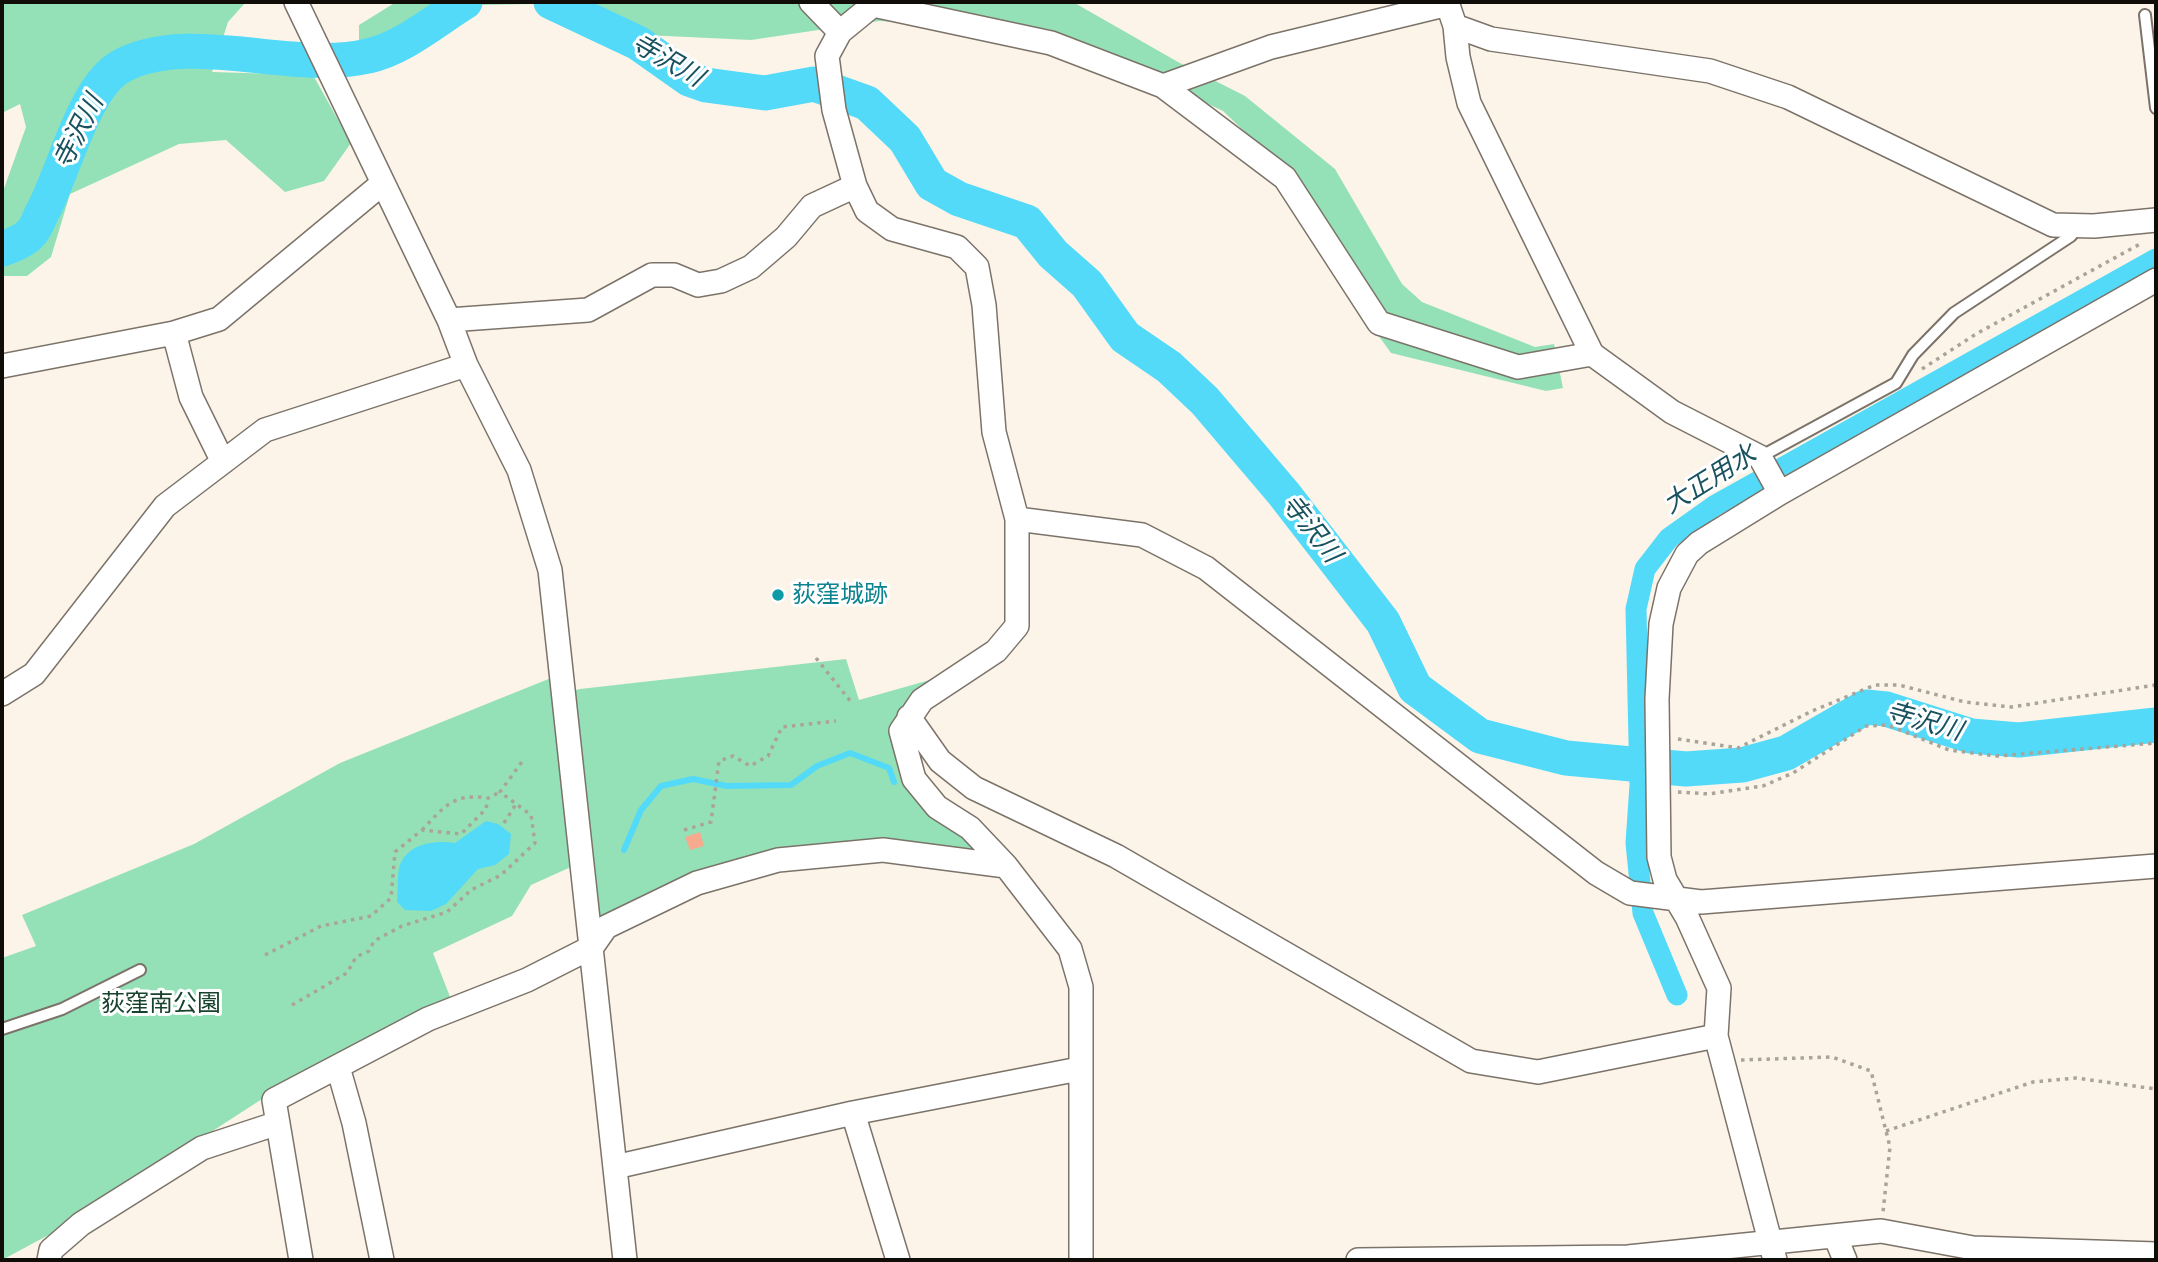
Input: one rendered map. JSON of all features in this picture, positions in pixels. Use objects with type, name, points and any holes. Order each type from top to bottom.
[{"type":"street","points":[[296,2],[449,320],[466,365],[519,470],[550,570],[625,1260]]},
{"type":"street","points":[[811,2],[840,32]]},
{"type":"street","points":[[1081,1260],[1081,987],[1070,949],[1006,866],[970,828],[937,807],[914,779],[901,731],[922,699],[996,651],[1017,626],[1017,519],[993,432],[984,304],[977,267],[957,247],[892,229],[867,211],[855,186],[834,110],[827,56],[840,32],[877,3],[1051,43],[1163,86],[1285,178],[1379,323],[1518,368],[1592,354]]},
{"type":"street","points":[[1163,86],[1271,47],[1450,11],[1491,39],[1710,71],[1788,97],[2053,225],[2156,220]]},
{"type":"street","points":[[1450,11],[1469,103],[1592,354],[1672,412],[1761,460],[1777,488]]},
{"type":"street","points":[[2,366],[174,334],[219,318],[383,183]]},
{"type":"street","points":[[449,320],[587,310],[652,275],[674,275],[698,285],[721,281],[751,267],[786,237],[812,206],[855,186]]},
{"type":"street","points":[[1773,1252],[1716,1036],[1719,988],[1668,897],[1658,857],[1661,624],[1677,571],[1699,543],[1777,488],[2156,280]]},
{"type":"street","points":[[174,334],[191,397],[223,462]]},
{"type":"street","points":[[2,694],[34,674],[165,506],[265,430],[466,365]]},
{"type":"street","points":[[1017,519],[1142,535],[1206,568],[1596,873],[1630,893],[1701,902],[2156,866]]},
{"type":"street","points":[[909,717],[940,761],[974,788],[1116,856],[1471,1061],[1538,1072],[1716,1036]]},
{"type":"street","points":[[301,1260],[274,1100],[428,1020],[527,980],[592,947],[606,927],[697,883],[778,860],[883,850],[1006,866]]},
{"type":"street","points":[[338,1067],[354,1123],[382,1260]]},
{"type":"street","points":[[615,1167],[853,1114],[1079,1069]]},
{"type":"street","points":[[853,1114],[898,1260]]},
{"type":"street","points":[[49,1260],[51,1250],[81,1224],[202,1148],[278,1123]]},
{"type":"street","points":[[1358,1260],[1627,1259],[1773,1252],[1881,1231],[1973,1248],[2060,1255],[2156,1254]]},
{"type":"street","points":[[1836,1238],[1845,1260]]},
{"type":"lane","points":[[2145,15],[2156,108]]},
{"type":"lane","points":[[1761,460],[1896,383],[1913,355],[1954,313],[2071,236],[2081,224]]},
{"type":"lane","points":[[2,1029],[62,1009],[140,970]]},
{"type":"path","points":[[1896,383],[2106,261],[2147,242]]},
{"type":"path","points":[[816,658],[851,702]]},
{"type":"path","points":[[1659,740],[1738,748],[1812,711],[1875,685],[1899,685],[1965,702],[2011,707],[2156,685]]},
{"type":"path","points":[[684,830],[711,821],[719,761],[733,756],[750,766],[768,756],[782,727],[836,721]]},
{"type":"path","points":[[1660,787],[1709,794],[1763,786],[1793,773],[1866,726],[1888,725],[1949,750],[1997,756],[2156,743]]},
{"type":"path","points":[[265,956],[321,926],[371,916],[391,898],[395,852],[422,830],[448,802],[472,796],[488,798],[500,792],[524,759]]},
{"type":"path","points":[[292,1005],[347,973],[356,957],[369,951],[374,941],[402,926],[447,912],[471,890],[501,875],[535,843],[531,815],[500,792]]},
{"type":"path","points":[[422,830],[461,834],[471,827],[486,809],[488,798]]},
{"type":"path","points":[[504,823],[516,803]]},
{"type":"path","points":[[1722,1060],[1832,1057],[1871,1071],[1890,1147],[1881,1231]]},
{"type":"path","points":[[1886,1131],[2033,1082],[2076,1078],[2156,1089]]},
{"type":"green space","points":[[2,2],[246,2],[228,22],[212,72],[313,75],[351,143],[324,181],[285,192],[226,140],[179,144],[70,194],[51,257],[27,276],[2,276],[2,194],[26,127],[20,104],[2,113]]},
{"type":"green space","points":[[396,2],[1073,2],[1178,62],[1245,96],[1335,169],[1402,284],[1422,302],[1535,347],[1554,344],[1563,388],[1546,391],[1391,353],[1316,249],[1305,189],[1223,111],[1049,29],[879,21],[751,40],[645,35],[537,4],[478,5],[418,40],[359,46],[359,25]]},
{"type":"green space","name":"荻窪南公園","points":[[846,659],[859,700],[951,674],[920,695],[909,789],[967,832],[983,854],[771,853],[601,925],[593,857],[531,885],[512,916],[433,953],[452,1002],[262,1099],[69,1224],[2,1260],[2,958],[36,946],[22,915],[194,844],[340,763],[551,678],[555,695],[580,689]]},
{"type":"water","points":[[486,821],[498,824],[511,834],[509,854],[495,865],[478,869],[446,904],[431,911],[405,910],[397,902],[399,868],[408,853],[430,843],[455,843]]},
{"type":"building","points":[[700,832],[704,846],[690,850],[685,837]]},
{"type":"waterway","name":"寺沢川","points":[[2,249],[24,239],[34,229],[85,112],[107,77],[120,67],[147,56],[176,52],[307,60],[368,56],[406,41],[465,2]]},
{"type":"waterway","name":"寺沢川","points":[[551,2],[638,43],[689,79],[706,85],[765,93],[814,84],[867,103],[905,139],[932,184],[959,199],[1027,222],[1053,254],[1087,284],[1125,337],[1169,367],[1205,401],[1284,494],[1383,622],[1415,688],[1480,736],[1566,758],[1686,769],[1742,765],[1786,753],[1866,707],[1886,709],[1971,736],[2019,740],[2156,725]]},
{"type":"waterway","name":"大正用水","points":[[1677,995],[1643,913],[1636,843],[1640,785],[1636,609],[1645,569],[1669,538],[1714,506],[2156,259]]},
{"type":"waterway","points":[[624,850],[641,810],[661,786],[693,779],[727,786],[791,785],[817,766],[850,753],[889,768],[894,782]]},
{"type":"place","name":"荻窪城跡","points":[[778,595]]}]
